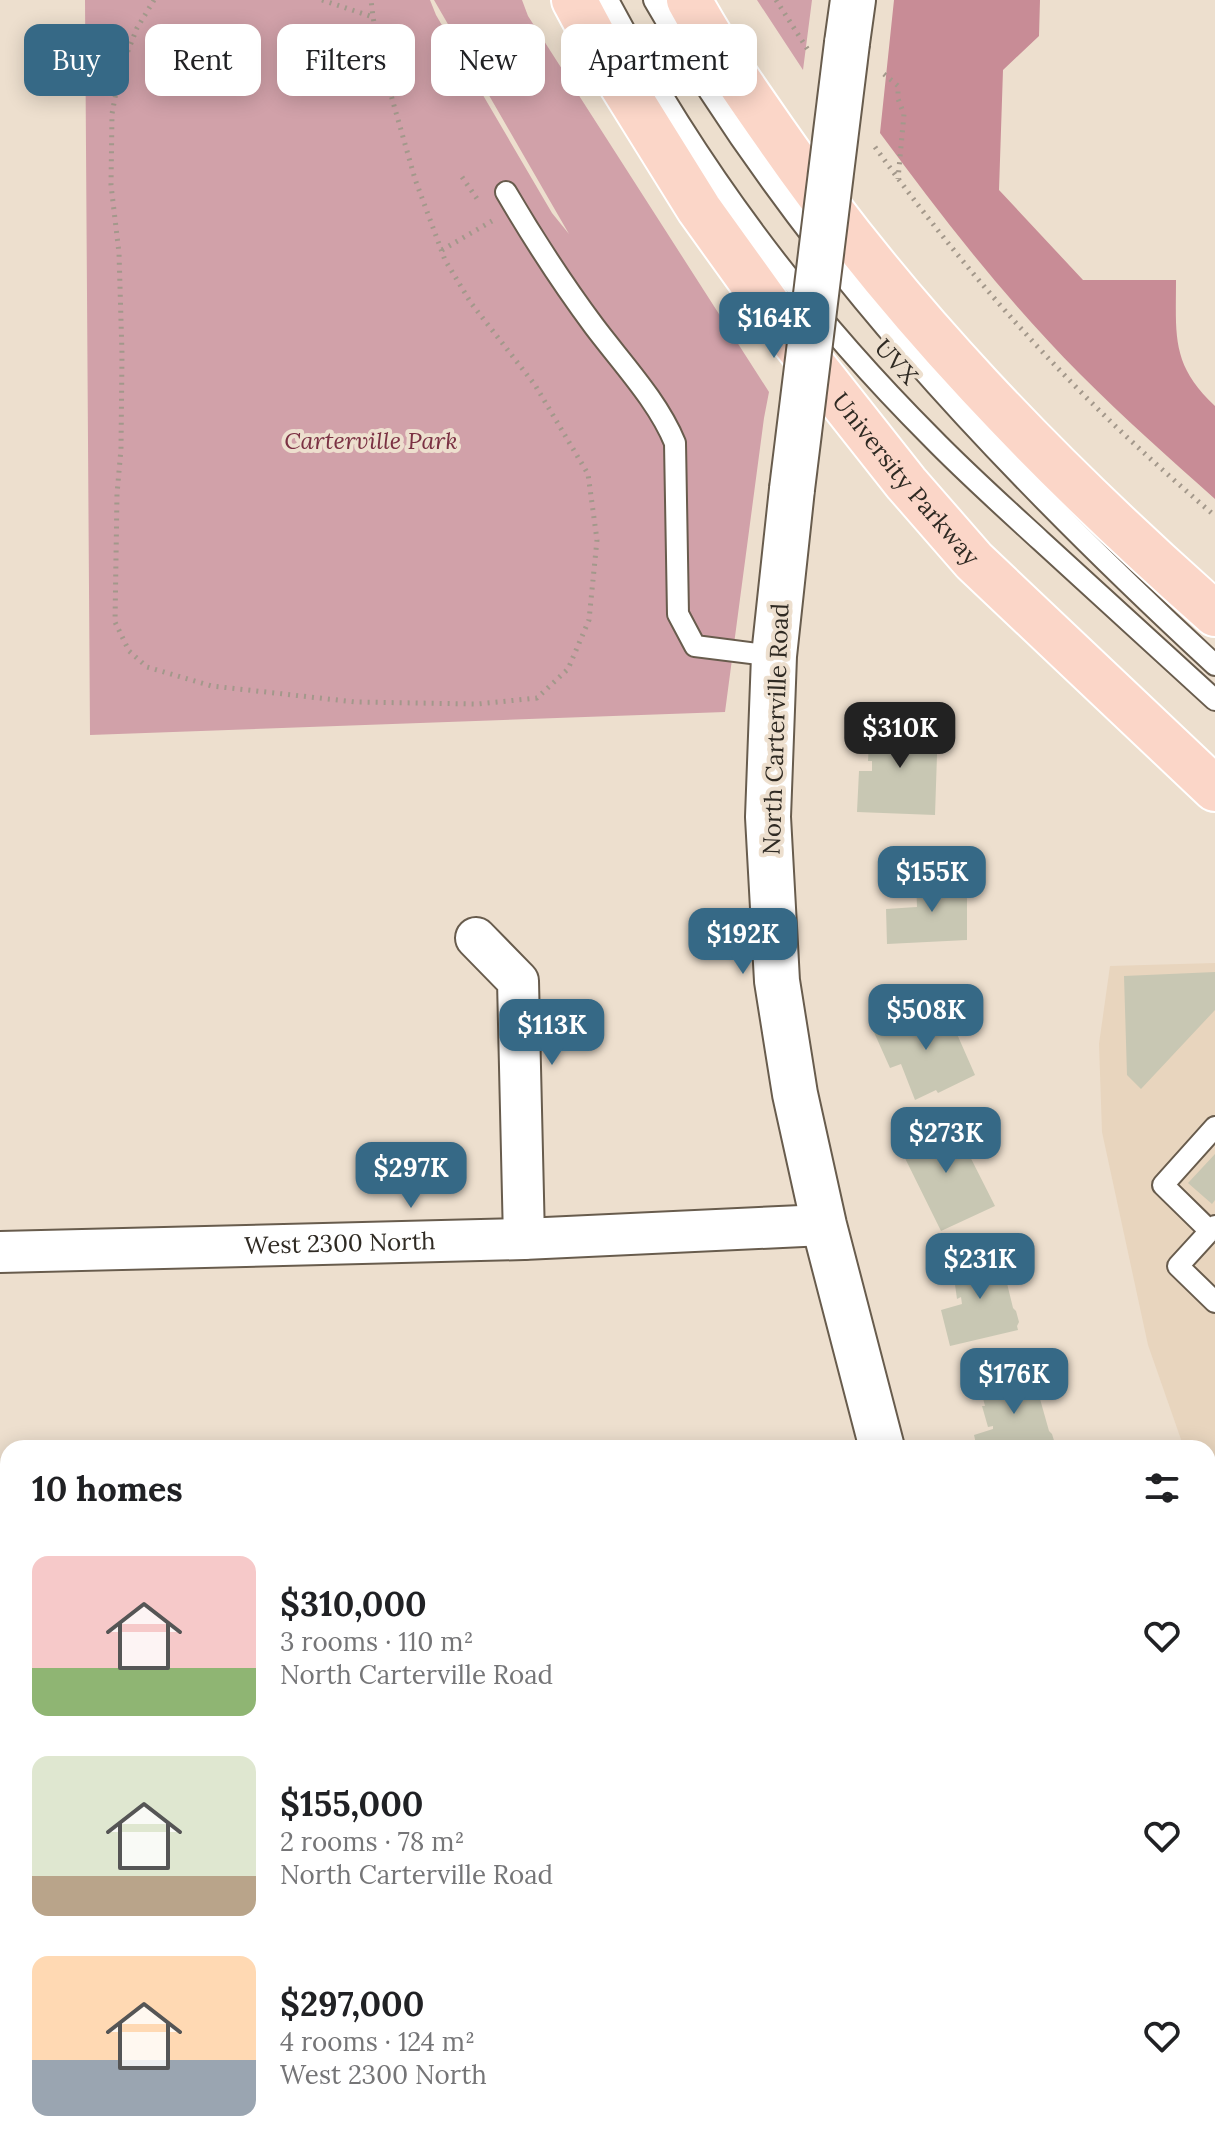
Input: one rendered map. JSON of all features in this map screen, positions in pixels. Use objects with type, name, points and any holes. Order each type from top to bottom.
[{"type":"main road","name":"University Parkway","points":[[574,0],[605,58],[699,209],[793,340],[888,461],[974,561],[1215,789]]},
{"type":"main road","points":[[689,0],[742,87],[796,164],[921,323],[1060,469],[1215,614]]},
{"type":"street","name":"North Carterville Road","points":[[853,0],[774,656],[768,817],[777,981],[795,1094],[824,1225],[880,1440]]},
{"type":"street","points":[[476,938],[518,981],[524,1239]]},
{"type":"street","name":"West 2300 North","points":[[0,1252],[524,1239],[824,1225]]},
{"type":"lane","name":"UVX","points":[[608,0],[702,160],[762,244],[820,316],[891,396],[951,457],[1215,700]]},
{"type":"lane","points":[[654,0],[769,179],[886,329],[1023,478],[1215,665]]},
{"type":"lane","points":[[506,192],[541,251],[671,432],[675,443],[678,614],[695,646],[774,656]]},
{"type":"lane","points":[[1215,1127],[1203,1154],[1163,1185],[1213,1228],[1178,1266],[1215,1302]]},
{"type":"path","points":[[154,0],[137,28],[120,71],[112,114],[111,185],[119,253],[122,354],[115,622],[129,651],[147,667],[212,686],[355,702],[478,704],[537,698],[568,669],[589,620],[597,540],[588,474],[535,385],[471,303],[445,260],[415,179],[381,60],[371,0]]},
{"type":"path","points":[[322,0],[373,17]]},
{"type":"path","points":[[776,0],[844,55],[898,86],[898,99],[904,114],[898,179]]},
{"type":"path","points":[[871,142],[964,263],[1046,355],[1106,417],[1215,516]]},
{"type":"path","points":[[442,250],[492,221],[462,177]]},
{"type":"shaded area","points":[[894,0],[1040,0],[1039,36],[1003,70],[999,190],[1083,280],[1176,280],[1177,334],[1183,363],[1190,377],[1215,406],[1215,499],[1113,406],[1026,317],[880,133]]},
{"type":"shaded area","points":[[1215,963],[1215,1440],[1181,1440],[1148,1345],[1102,1132],[1099,1044],[1110,966]]},
{"type":"green space","name":"Carterville Park","points":[[85,0],[430,0],[441,24],[431,24],[431,96],[483,96],[552,213],[569,234],[489,96],[545,96],[545,43],[561,67],[561,96],[579,96],[769,392],[725,712],[90,735],[86,96],[129,96],[129,24],[85,24]]},
{"type":"green space","name":"Carterville Park","points":[[434,0],[522,0],[533,24],[448,24]]},
{"type":"green space","points":[[757,0],[812,0],[803,70]]},
{"type":"building","points":[[870,723],[938,725],[935,815],[857,812],[859,771],[872,771],[872,761],[868,761]]},
{"type":"building","points":[[967,878],[967,940],[887,944],[886,909],[917,907],[916,880]]},
{"type":"building","points":[[1215,972],[1215,1010],[1141,1089],[1127,1075],[1124,976]]},
{"type":"building","points":[[946,1009],[975,1075],[915,1100],[901,1064],[890,1068],[873,1030],[913,1012],[918,1022]]},
{"type":"building","points":[[951,1119],[995,1206],[941,1231],[898,1144]]},
{"type":"building","points":[[1215,1154],[1215,1200],[1212,1204],[1188,1183]]},
{"type":"building","points":[[998,1251],[1006,1268],[1004,1271],[1019,1322],[1018,1330],[950,1346],[941,1310],[962,1304],[961,1297],[957,1299],[952,1263]]},
{"type":"building","points":[[1033,1374],[1054,1440],[975,1440],[974,1435],[993,1429],[993,1426],[988,1427],[980,1387]]}]
